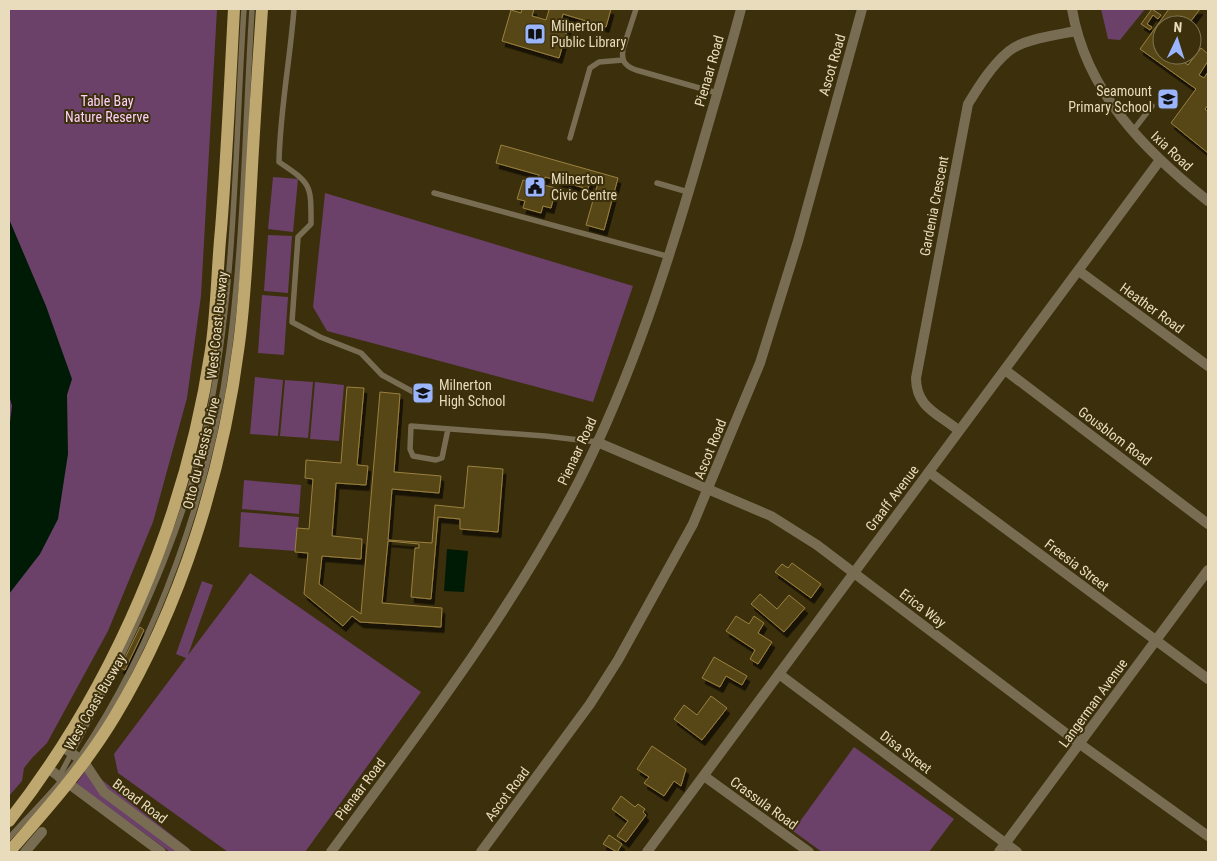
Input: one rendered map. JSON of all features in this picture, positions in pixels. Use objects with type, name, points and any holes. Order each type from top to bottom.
[{"type":"main road","name":"Otto du Plessis Drive","points":[[9,821],[58,779],[74,755],[80,719],[114,652],[158,554],[179,492],[196,429],[211,349],[217,289],[234,9]]},
{"type":"main road","name":"Otto du Plessis Drive","points":[[9,852],[74,755],[115,716],[164,616],[198,526],[225,426],[235,374],[244,303],[262,9]]},
{"type":"street","name":"Pienaar Road","points":[[331,852],[451,690],[512,600],[566,505],[597,442],[628,371],[670,257],[741,9]]},
{"type":"street","name":"Ascot Road","points":[[481,852],[590,704],[618,660],[688,532],[708,489],[760,364],[776,316],[862,9]]},
{"type":"street","name":"Ixia Road","points":[[1072,9],[1076,31],[1085,56],[1101,87],[1132,132],[1160,160],[1208,201]]},
{"type":"street","name":"Gardenia Crescent","points":[[958,430],[920,401],[916,390],[916,378],[968,104],[991,70],[1010,50],[1032,41],[1076,31]]},
{"type":"street","name":"Graaff Avenue","points":[[647,852],[1160,160]]},
{"type":"street","name":"Heather Road","points":[[1079,271],[1208,366]]},
{"type":"street","name":"Gousblom Road","points":[[1005,370],[1208,524]]},
{"type":"street","name":"Erica Way","points":[[597,442],[708,489],[788,526],[853,572],[1080,744],[1208,836]]},
{"type":"street","name":"Freesia Street","points":[[929,472],[1208,679]]},
{"type":"street","name":"Langerman Avenue","points":[[999,852],[1208,570]]},
{"type":"street","name":"Disa Street","points":[[779,674],[1018,852]]},
{"type":"street","name":"Broad Road","points":[[74,755],[104,792],[185,852]]},
{"type":"street","name":"Crassula Road","points":[[704,776],[809,852]]},
{"type":"street","name":"Broad Road","points":[[58,779],[161,852]]},
{"type":"street","points":[[139,836],[148,825]]},
{"type":"street","points":[[25,852],[42,832]]},
{"type":"lane","name":"West Coast Busway","points":[[74,755],[167,555],[196,469],[208,420],[225,311],[244,9]]},
{"type":"lane","name":"West Coast Busway","points":[[74,755],[125,677],[151,624],[174,569],[194,511],[208,459],[219,406],[233,316],[252,9]]},
{"type":"lane","points":[[294,9],[290,60],[280,121],[279,162],[303,178],[311,193],[311,224],[298,238],[292,322],[320,337],[361,353],[382,375],[417,394]]},
{"type":"lane","points":[[636,9],[623,49],[623,60],[629,67],[717,93]]},
{"type":"lane","points":[[570,138],[590,68],[599,62],[623,60]]},
{"type":"lane","points":[[1132,132],[1152,106]]},
{"type":"lane","points":[[657,183],[688,192]]},
{"type":"lane","points":[[434,192],[670,257]]},
{"type":"lane","points":[[448,429],[442,458],[429,459],[413,456],[410,449],[411,426],[545,436],[597,442]]},
{"type":"lane","name":"West Coast Busway","points":[[80,719],[101,697]]},
{"type":"lane","points":[[9,838],[58,779]]},
{"type":"green space","name":"Table Bay Nature Reserve","points":[[9,9],[217,9],[201,296],[187,398],[153,522],[108,631],[47,743],[24,768],[22,781],[9,796]]},
{"type":"green space","points":[[1101,9],[1145,9],[1120,40],[1108,39]]},
{"type":"green space","points":[[273,177],[298,179],[293,232],[268,229]]},
{"type":"green space","points":[[325,193],[633,286],[593,402],[327,331],[313,307]]},
{"type":"green space","points":[[268,235],[292,236],[288,293],[264,291]]},
{"type":"green space","points":[[262,295],[288,297],[284,355],[258,353]]},
{"type":"green space","points":[[255,377],[283,380],[278,436],[250,434]]},
{"type":"green space","points":[[285,380],[313,382],[308,438],[280,436]]},
{"type":"green space","points":[[315,382],[344,385],[339,441],[310,439]]},
{"type":"green space","points":[[244,480],[301,485],[299,514],[242,509]]},
{"type":"green space","points":[[241,512],[299,517],[296,551],[239,547]]},
{"type":"green space","points":[[250,573],[421,692],[305,852],[228,852],[118,773],[114,754],[186,658],[176,654],[202,581],[213,585],[188,655]]},
{"type":"green space","points":[[854,747],[954,819],[929,852],[822,852],[793,831]]},
{"type":"green space","points":[[87,768],[193,852],[170,852],[76,784]]},
{"type":"shaded area","points":[[9,219],[46,306],[72,379],[67,395],[68,454],[58,519],[40,554],[9,594],[9,430],[12,406],[9,395]]},
{"type":"shaded area","points":[[447,549],[468,551],[464,592],[444,591]]},
{"type":"building","name":"Milnerton Public Library","points":[[522,9],[534,9],[532,16],[546,20],[549,10],[546,9],[611,9],[606,27],[563,14],[560,25],[568,27],[559,58],[502,41],[511,10],[521,13]]},
{"type":"building","points":[[1152,9],[1161,15],[1152,15],[1147,24],[1152,27],[1150,30],[1141,24]]},
{"type":"building","points":[[1169,9],[1200,9],[1196,15],[1165,15]]},
{"type":"building","points":[[1152,32],[1152,58],[1140,49]]},
{"type":"building","points":[[1202,49],[1208,54],[1208,61],[1199,75],[1204,78],[1208,72],[1208,105],[1205,109],[1208,112],[1208,153],[1171,123],[1196,89],[1162,65],[1202,65]]},
{"type":"building","name":"Milnerton Civic Centre","points":[[501,145],[618,178],[604,230],[586,225],[598,183],[590,181],[588,189],[545,177],[543,185],[556,188],[551,208],[543,206],[541,213],[523,208],[525,201],[517,199],[523,180],[537,184],[539,175],[496,163]]},
{"type":"building","name":"Milnerton High School","points":[[347,387],[364,388],[357,465],[368,466],[366,485],[336,483],[332,536],[362,539],[361,559],[322,556],[319,584],[361,614],[380,392],[400,394],[394,472],[441,476],[439,493],[392,489],[388,540],[432,543],[435,505],[464,508],[468,466],[503,469],[498,532],[460,529],[460,519],[438,517],[431,599],[411,597],[415,548],[419,548],[419,544],[388,541],[382,603],[442,608],[441,627],[360,622],[352,616],[343,626],[304,594],[308,553],[295,552],[297,528],[309,529],[313,479],[305,478],[306,460],[341,463]]},
{"type":"building","points":[[792,563],[821,584],[811,598],[775,572],[782,564],[788,568]]},
{"type":"building","points":[[760,594],[777,609],[789,595],[805,608],[784,632],[751,604]]},
{"type":"building","points":[[736,616],[749,624],[754,616],[764,623],[758,633],[772,642],[758,664],[750,659],[755,650],[726,631]]},
{"type":"building","points":[[140,627],[144,630],[125,670],[120,668]]},
{"type":"building","points":[[714,657],[747,676],[742,685],[726,676],[720,687],[702,678]]},
{"type":"building","points":[[711,696],[727,708],[702,740],[674,719],[684,705],[697,715]]},
{"type":"building","points":[[652,746],[686,769],[681,786],[674,781],[664,796],[644,783],[649,777],[637,769]]},
{"type":"building","points":[[621,796],[635,807],[638,804],[645,809],[643,812],[646,815],[626,842],[617,836],[628,821],[612,809]]},
{"type":"building","points":[[609,835],[622,844],[617,852],[603,844]]},
{"type":"place","name":"Milnerton Public Library","points":[[535,34]]},
{"type":"place","name":"Seamount Primary School","points":[[1168,99]]},
{"type":"place","name":"Milnerton Civic Centre","points":[[535,187]]},
{"type":"place","name":"Milnerton High School","points":[[423,393]]}]
